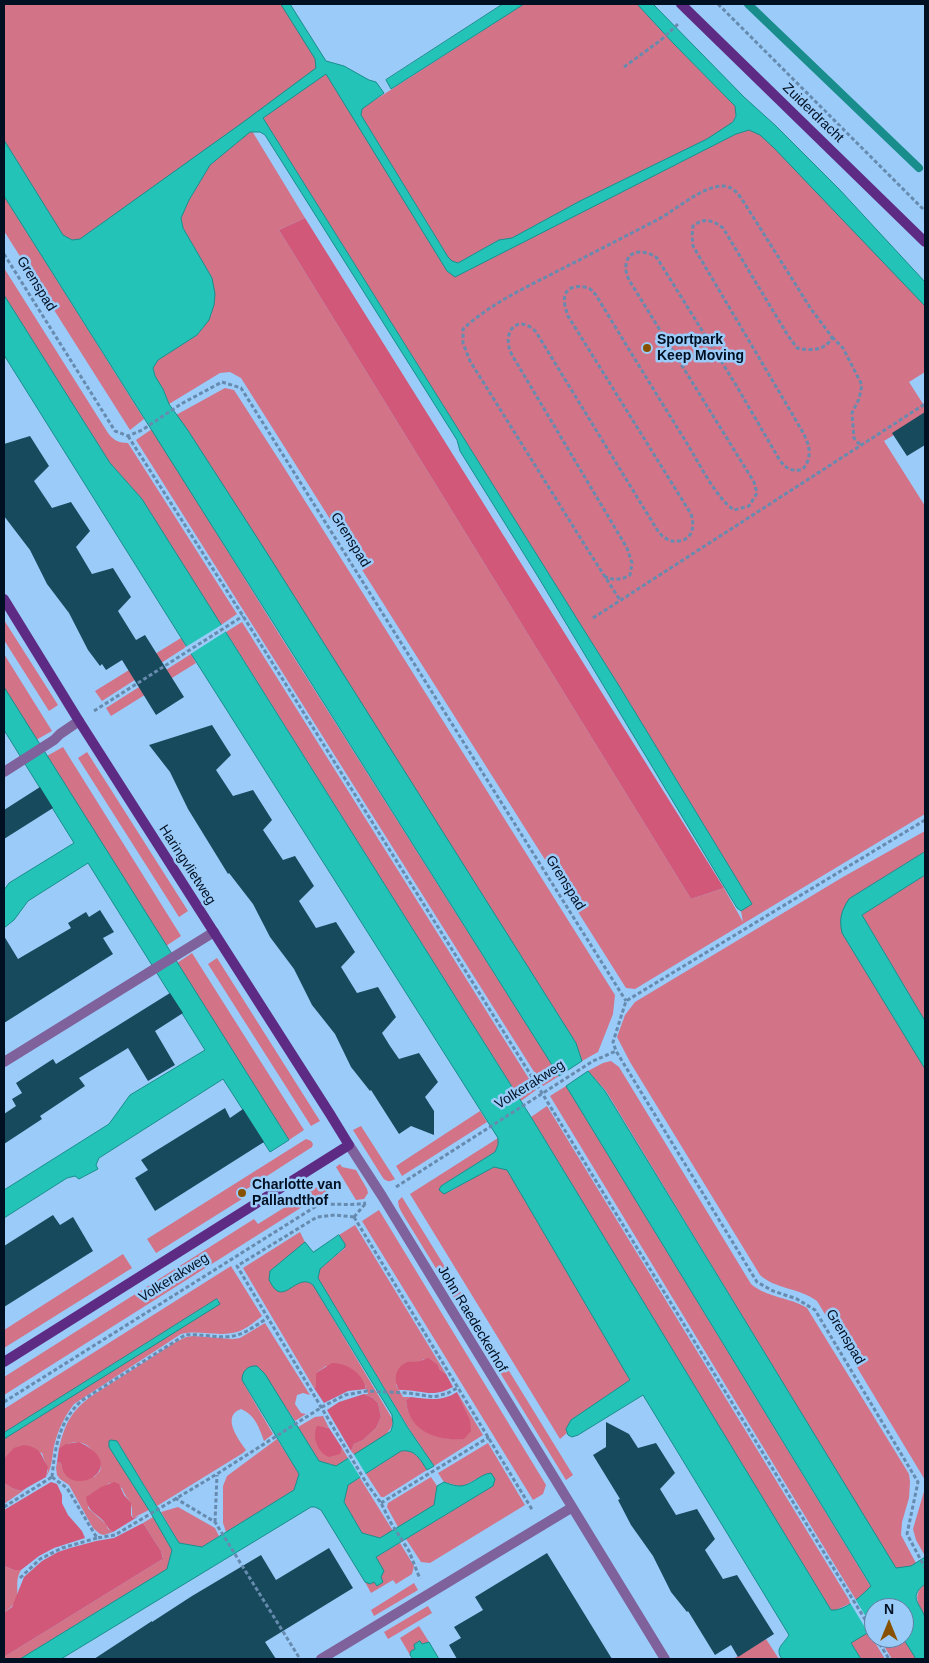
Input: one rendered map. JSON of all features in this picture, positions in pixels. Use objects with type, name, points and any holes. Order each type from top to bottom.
[{"type":"street","name":"Zuiderdracht","points":[[681,4],[925,242]]},
{"type":"street","name":"Haringvlietweg","points":[[4,599],[79,722],[349,1145]]},
{"type":"street","points":[[4,772],[79,722]]},
{"type":"street","points":[[4,1062],[214,932]]},
{"type":"street","name":"John Raedeckerhof","points":[[349,1145],[665,1659]]},
{"type":"street","name":"Volkerakweg","points":[[4,1362],[349,1145]]},
{"type":"street","points":[[321,1659],[571,1508]]},
{"type":"path","name":"Zuiderdracht","points":[[718,4],[925,211]]},
{"type":"path","points":[[624,67],[661,40],[680,23]]},
{"type":"path","points":[[620,600],[470,361],[463,343],[464,329],[477,317],[529,286],[656,220],[707,190],[720,186],[728,187],[736,191],[811,309],[832,337],[844,348],[862,385],[859,399],[852,413],[854,438],[863,444]]},
{"type":"path","points":[[604,576],[613,580],[630,575],[632,563],[627,548],[507,346],[507,337],[511,330],[516,325],[525,324],[531,326],[536,332],[656,528],[665,538],[672,542],[685,540],[692,534],[694,522],[691,514],[568,316],[565,295],[569,289],[583,286],[590,289],[596,295],[700,466],[727,505],[734,510],[749,506],[754,499],[757,493],[754,482],[628,280],[626,263],[635,252],[651,253],[657,258],[736,385],[767,440],[785,467],[791,471],[802,470],[808,464],[810,450],[807,441],[694,246],[692,236],[694,226],[700,220],[708,220],[723,228],[786,334],[797,348],[806,350],[820,349],[829,344],[832,337]]},
{"type":"path","name":"Grenspad","points":[[4,254],[115,431],[128,436],[142,430],[182,404],[222,382],[241,388],[626,1001]]},
{"type":"path","points":[[593,618],[925,404]]},
{"type":"path","points":[[128,436],[542,1093],[864,1618]]},
{"type":"path","points":[[79,722],[243,616]]},
{"type":"path","points":[[616,1051],[613,1042],[626,1001],[925,820]]},
{"type":"path","name":"Grenspad","points":[[616,1051],[757,1282],[773,1292],[797,1299],[815,1310],[840,1351],[918,1482],[907,1534],[925,1568]]},
{"type":"path","name":"Volkerakweg","points":[[382,1196],[593,1061],[616,1051]]},
{"type":"path","name":"Volkerakweg","points":[[4,1402],[318,1205],[352,1206],[366,1203],[354,1217]]},
{"type":"path","points":[[427,1595],[409,1551],[237,1266],[317,1216],[354,1217],[459,1387],[541,1525]]},
{"type":"path","points":[[4,1507],[52,1477],[56,1450],[63,1425],[70,1411],[81,1401],[185,1335],[237,1336],[268,1318]]},
{"type":"path","points":[[20,1578],[40,1559],[62,1548],[115,1535],[217,1474],[322,1407],[345,1395],[367,1391],[409,1393],[434,1397],[459,1387]]},
{"type":"path","points":[[381,1503],[489,1438]]},
{"type":"path","points":[[215,1522],[217,1474]]},
{"type":"path","points":[[52,1477],[68,1488],[98,1538]]},
{"type":"path","points":[[175,1498],[215,1522],[300,1659]]},
{"type":"path","points":[[882,1648],[889,1659]]},
{"type":"shaded area","points":[[4,4],[284,4],[324,71],[249,126],[305,218],[279,230],[691,899],[724,888],[743,922],[741,911],[752,904],[621,689],[263,118],[326,73],[447,271],[455,277],[736,134],[748,130],[756,122],[925,291],[925,372],[909,382],[925,407],[925,416],[884,441],[925,506],[925,814],[635,989],[626,988],[241,378],[230,372],[220,373],[169,404],[155,376],[153,368],[158,360],[197,335],[212,313],[212,278],[183,228],[181,218],[189,200],[210,165],[242,138],[242,124],[80,239],[72,240],[63,236],[4,140]]},
{"type":"shaded area","points":[[281,4],[290,4],[326,61],[344,66],[376,82],[384,93],[362,109],[361,115],[452,261],[458,263],[499,240],[512,238],[580,201],[707,139],[733,122],[736,116],[735,106],[637,4],[653,4],[744,97],[840,190],[925,282],[925,306],[774,148],[760,135],[749,130],[736,134],[455,277],[447,271],[326,74],[263,118],[621,689],[752,904],[741,911],[737,908],[537,575],[460,451],[457,440],[265,135],[260,132],[250,132],[210,165],[189,200],[181,218],[183,228],[212,278],[215,294],[214,305],[209,320],[197,335],[158,360],[153,368],[155,376],[169,404],[267,553],[576,1043],[582,1061],[559,1076],[4,196],[4,140],[63,235],[72,240],[80,239],[316,68],[315,59]]},
{"type":"shaded area","points":[[503,4],[524,4],[391,89],[386,80]]},
{"type":"shaded area","points":[[524,4],[637,4],[735,106],[735,118],[728,127],[707,139],[580,201],[512,238],[499,240],[458,263],[448,257],[361,115],[361,109]]},
{"type":"shaded area","points":[[4,196],[144,419],[130,430],[4,231]]},
{"type":"shaded area","points":[[305,218],[724,888],[691,899],[279,230]]},
{"type":"shaded area","points":[[4,268],[108,433],[116,441],[128,443],[237,614],[221,625],[142,499],[110,463],[4,295]]},
{"type":"shaded area","points":[[4,295],[110,463],[142,499],[531,1117],[831,1610],[842,1608],[858,1598],[871,1586],[566,1086],[588,1071],[605,1091],[896,1568],[911,1566],[925,1557],[925,1584],[919,1589],[916,1598],[925,1619],[925,1659],[916,1659],[909,1648],[914,1648],[914,1598],[864,1598],[864,1635],[851,1643],[861,1659],[782,1659],[779,1649],[789,1635],[643,1395],[578,1435],[572,1437],[568,1435],[566,1429],[571,1420],[630,1380],[507,1170],[494,1167],[444,1194],[439,1190],[441,1186],[495,1152],[498,1138],[4,355]]},
{"type":"shaded area","points":[[225,388],[234,390],[283,466],[615,995],[613,1014],[598,1052],[582,1061],[576,1043],[187,429],[176,415]]},
{"type":"shaded area","points":[[152,429],[274,626],[559,1076],[543,1086],[136,440]]},
{"type":"shaded area","points":[[4,620],[58,705],[49,711],[4,640]]},
{"type":"shaded area","points":[[242,622],[536,1090],[521,1101],[226,632]]},
{"type":"shaded area","points":[[181,638],[186,647],[102,701],[95,691]]},
{"type":"shaded area","points":[[4,654],[52,731],[36,740],[4,688]]},
{"type":"shaded area","points":[[191,654],[196,663],[111,716],[106,708]]},
{"type":"shaded area","points":[[4,687],[289,1140],[270,1152],[223,1079],[99,1158],[96,1165],[98,1169],[79,1179],[75,1176],[67,1178],[4,1218],[4,1190],[109,1124],[130,1095],[205,1050],[88,863],[28,901],[14,920],[4,928],[4,890],[9,883],[74,843],[4,730]]},
{"type":"shaded area","points":[[63,747],[181,936],[166,946],[47,756]]},
{"type":"shaded area","points":[[87,752],[188,911],[179,917],[78,758]]},
{"type":"shaded area","points":[[925,831],[925,852],[849,899],[842,933],[925,1069],[925,1480],[817,1301],[803,1293],[766,1280],[760,1275],[630,1062],[617,1037],[625,1015],[635,1002],[843,877]]},
{"type":"shaded area","points":[[925,852],[925,875],[862,915],[925,1021],[925,1069],[842,933],[841,919],[842,911],[849,899]]},
{"type":"shaded area","points":[[925,875],[925,1021],[862,915]]},
{"type":"shaded area","points":[[192,953],[304,1130],[289,1140],[177,963]]},
{"type":"shaded area","points":[[217,958],[320,1121],[311,1126],[208,964]]},
{"type":"shaded area","points":[[611,1061],[619,1067],[751,1284],[771,1295],[807,1308],[909,1474],[909,1498],[902,1522],[901,1535],[916,1563],[896,1569],[606,1091],[588,1071]]},
{"type":"shaded area","points":[[566,1086],[871,1587],[856,1600],[550,1096]]},
{"type":"shaded area","points":[[547,1106],[851,1603],[836,1610],[831,1610],[531,1117]]},
{"type":"shaded area","points":[[480,1111],[487,1122],[402,1176],[396,1166]]},
{"type":"shaded area","points":[[361,1126],[395,1179],[392,1181],[383,1178],[353,1130]]},
{"type":"shaded area","points":[[498,1138],[495,1152],[441,1186],[439,1190],[451,1191],[494,1167],[507,1170],[630,1380],[571,1420],[566,1429],[567,1433],[560,1439],[410,1194]]},
{"type":"shaded area","points":[[306,1139],[311,1141],[312,1147],[239,1194],[242,1199],[156,1253],[147,1239]]},
{"type":"shaded area","points":[[340,1164],[342,1167],[356,1170],[367,1189],[368,1193],[364,1199],[356,1200],[336,1167]]},
{"type":"shaded area","points":[[330,1179],[334,1179],[334,1186],[315,1199],[316,1201],[310,1202],[4,1395],[4,1377],[254,1219],[258,1224]]},
{"type":"shaded area","points":[[402,1197],[573,1475],[566,1480],[402,1213],[398,1201]]},
{"type":"shaded area","points":[[379,1210],[546,1485],[543,1494],[533,1500],[362,1221]]},
{"type":"shaded area","points":[[355,1225],[446,1374],[440,1370],[438,1365],[424,1359],[396,1385],[403,1397],[411,1397],[406,1400],[411,1418],[423,1430],[431,1434],[449,1439],[458,1439],[470,1421],[457,1392],[483,1435],[434,1466],[408,1427],[318,1278],[320,1269],[345,1248],[345,1244],[339,1235]]},
{"type":"shaded area","points":[[300,1232],[305,1242],[270,1271],[284,1291],[302,1282],[313,1285],[393,1420],[392,1426],[384,1436],[354,1455],[351,1451],[354,1444],[363,1440],[376,1428],[381,1417],[378,1403],[373,1398],[364,1394],[368,1394],[365,1385],[326,1366],[316,1373],[316,1387],[314,1388],[243,1268]]},
{"type":"shaded area","points":[[339,1235],[345,1247],[320,1269],[318,1278],[408,1428],[434,1466],[427,1470],[414,1453],[401,1451],[348,1485],[344,1502],[362,1533],[380,1538],[434,1505],[437,1486],[444,1482],[460,1486],[491,1473],[495,1479],[493,1486],[376,1557],[384,1571],[381,1577],[383,1582],[377,1586],[374,1582],[370,1584],[365,1582],[321,1510],[311,1507],[61,1659],[20,1659],[167,1569],[172,1550],[109,1447],[109,1441],[117,1441],[179,1543],[202,1547],[294,1490],[299,1474],[242,1380],[244,1372],[248,1368],[257,1366],[265,1374],[319,1461],[336,1466],[391,1431],[393,1424],[392,1415],[313,1285],[303,1282],[280,1292],[275,1289],[269,1280],[270,1271],[305,1242],[313,1252]]},
{"type":"shaded area","points":[[123,1254],[132,1268],[4,1348],[4,1330]]},
{"type":"shaded area","points":[[231,1266],[262,1316],[248,1327],[236,1332],[226,1334],[181,1334],[74,1404],[59,1429],[51,1466],[46,1477],[48,1471],[42,1453],[15,1448],[4,1458],[4,1439],[219,1304],[219,1300],[217,1299],[4,1433],[4,1409]]},
{"type":"shaded area","points":[[217,1299],[220,1304],[4,1439],[4,1433]]},
{"type":"shaded area","points":[[265,1323],[310,1395],[303,1393],[297,1395],[295,1404],[301,1413],[306,1414],[295,1421],[260,1369],[244,1384],[273,1434],[264,1441],[258,1426],[250,1415],[241,1409],[235,1412],[232,1417],[233,1428],[246,1450],[157,1506],[117,1441],[111,1440],[109,1447],[149,1510],[133,1518],[131,1505],[122,1488],[110,1483],[89,1495],[88,1508],[113,1532],[104,1535],[100,1534],[93,1528],[69,1485],[57,1475],[57,1462],[61,1463],[63,1471],[94,1477],[100,1471],[101,1466],[96,1455],[85,1444],[74,1442],[59,1448],[66,1426],[73,1414],[90,1397],[186,1337],[240,1338]]},
{"type":"shaded area","points":[[428,1358],[446,1374],[453,1387],[445,1391],[432,1393],[399,1390],[396,1374],[400,1367],[408,1362],[418,1362]]},
{"type":"shaded area","points":[[332,1363],[338,1363],[354,1370],[362,1378],[366,1389],[348,1391],[324,1403],[314,1388],[316,1387],[316,1373]]},
{"type":"shaded area","points":[[457,1392],[470,1420],[471,1431],[464,1439],[434,1436],[418,1427],[412,1420],[406,1400],[411,1397],[440,1399]]},
{"type":"shaded area","points":[[364,1394],[373,1398],[378,1403],[381,1417],[376,1428],[363,1440],[354,1444],[351,1451],[327,1410],[339,1402]]},
{"type":"shaded area","points":[[323,1416],[329,1428],[324,1427],[348,1458],[336,1466],[319,1461],[298,1427],[315,1417]]},
{"type":"shaded area","points":[[317,1426],[329,1428],[342,1448],[340,1454],[329,1457],[321,1452],[315,1439]]},
{"type":"shaded area","points":[[277,1439],[299,1474],[294,1490],[226,1532],[223,1523],[223,1486],[227,1476]]},
{"type":"shaded area","points":[[79,1442],[93,1451],[100,1460],[100,1468],[96,1475],[81,1481],[72,1480],[65,1474],[61,1463],[57,1462],[59,1448],[66,1444]]},
{"type":"shaded area","points":[[488,1443],[525,1505],[430,1563],[421,1562],[406,1539],[493,1486],[488,1473],[463,1486],[459,1486],[444,1482],[438,1473]]},
{"type":"shaded area","points":[[24,1445],[37,1450],[48,1467],[46,1477],[21,1491],[4,1483],[4,1458],[14,1448]]},
{"type":"shaded area","points":[[401,1451],[414,1453],[427,1470],[384,1497],[381,1497],[366,1474]]},
{"type":"shaded area","points":[[431,1477],[437,1486],[434,1505],[398,1527],[387,1507],[388,1503]]},
{"type":"shaded area","points":[[360,1478],[393,1531],[380,1538],[362,1533],[344,1502],[348,1485]]},
{"type":"shaded area","points":[[51,1482],[57,1484],[62,1495],[62,1503],[68,1515],[82,1531],[85,1538],[54,1548],[39,1556],[21,1570],[14,1570],[4,1566],[4,1510]]},
{"type":"shaded area","points":[[114,1482],[119,1484],[124,1495],[131,1503],[131,1515],[133,1518],[139,1516],[113,1532],[91,1510],[86,1497],[101,1487]]},
{"type":"shaded area","points":[[4,1483],[21,1491],[27,1488],[4,1504]]},
{"type":"shaded area","points":[[925,1488],[925,1556],[916,1540],[913,1529]]},
{"type":"shaded area","points":[[178,1507],[215,1528],[219,1536],[202,1547],[179,1543],[161,1512]]},
{"type":"shaded area","points":[[153,1517],[172,1550],[167,1569],[20,1659],[4,1659],[4,1657],[161,1560],[163,1558],[161,1551],[143,1523]]},
{"type":"shaded area","points":[[143,1523],[161,1551],[163,1559],[4,1657],[4,1613],[12,1607],[24,1577],[42,1561],[58,1552],[114,1538]]},
{"type":"shaded area","points":[[400,1543],[414,1566],[412,1574],[396,1584],[393,1580],[371,1593],[365,1582],[370,1584],[380,1577],[376,1557]]},
{"type":"shaded area","points":[[4,1566],[14,1570],[21,1570],[17,1582],[17,1597],[11,1607],[4,1613]]},
{"type":"shaded area","points":[[414,1583],[418,1590],[374,1616],[371,1610]]},
{"type":"shaded area","points":[[925,1584],[925,1617],[918,1604],[917,1596]]},
{"type":"shaded area","points":[[428,1606],[432,1613],[388,1639],[384,1632]]},
{"type":"shaded area","points":[[419,1626],[429,1642],[414,1646],[415,1649],[411,1651],[410,1655],[400,1638]]},
{"type":"shaded area","points":[[864,1634],[864,1648],[878,1648],[885,1659],[861,1659],[851,1643]]},
{"type":"shaded area","points":[[766,1639],[779,1659],[733,1659]]},
{"type":"shaded area","points":[[420,1641],[422,1644],[429,1642],[439,1659],[413,1659],[410,1655],[411,1651],[415,1649],[414,1645]]},
{"type":"shaded area","points":[[885,1648],[909,1648],[916,1659],[892,1659]]},
{"type":"pier","points":[[223,624],[228,630],[189,655],[184,648]]},
{"type":"pier","points":[[353,1453],[367,1476],[362,1480],[347,1456]]},
{"type":"pier","points":[[854,1597],[864,1614],[864,1626],[849,1601]]},
{"type":"building","points":[[925,412],[925,445],[907,456],[892,433]]},
{"type":"building","points":[[30,436],[49,466],[34,481],[52,508],[71,502],[90,531],[76,547],[92,574],[113,568],[131,597],[118,611],[136,640],[145,635],[184,697],[156,715],[122,660],[106,670],[102,664],[100,666],[88,650],[69,613],[47,584],[30,550],[4,516],[4,444]]},
{"type":"building","points":[[212,725],[231,755],[216,770],[233,796],[253,790],[272,820],[263,830],[283,860],[295,856],[314,886],[299,901],[316,928],[336,922],[355,952],[341,967],[357,993],[378,987],[396,1017],[382,1033],[390,1046],[399,1059],[419,1053],[438,1082],[425,1097],[434,1111],[434,1135],[411,1126],[399,1134],[371,1090],[351,1067],[335,1034],[312,1005],[294,969],[270,937],[253,904],[228,874],[188,809],[170,772],[149,745]]},
{"type":"building","points":[[40,787],[53,808],[4,839],[4,810]]},
{"type":"building","points":[[100,910],[114,932],[103,938],[113,954],[4,1023],[4,936],[18,959],[71,928],[68,923],[86,912],[89,917]]},
{"type":"building","points":[[170,993],[183,1013],[155,1031],[175,1065],[148,1081],[128,1048],[79,1078],[85,1086],[40,1116],[42,1119],[4,1144],[4,1114],[16,1106],[12,1099],[22,1093],[16,1083],[53,1059],[56,1064]]},
{"type":"building","points":[[225,1108],[230,1118],[243,1109],[264,1142],[155,1211],[135,1178],[148,1170],[141,1160]]},
{"type":"building","points":[[53,1215],[60,1225],[73,1217],[93,1251],[4,1307],[4,1246]]},
{"type":"building","points":[[606,1422],[629,1434],[638,1448],[656,1443],[675,1473],[660,1489],[676,1515],[697,1509],[715,1539],[705,1550],[723,1579],[737,1575],[774,1634],[738,1657],[731,1645],[715,1655],[688,1611],[671,1592],[653,1556],[631,1525],[618,1500],[620,1499],[593,1455],[606,1447]]},
{"type":"building","points":[[329,1548],[353,1588],[265,1642],[276,1659],[94,1659],[192,1596],[261,1555],[276,1580]]},
{"type":"building","points":[[547,1553],[612,1659],[457,1659],[449,1645],[461,1638],[454,1627],[483,1610],[475,1597]]},
{"type":"waterway","points":[[748,4],[919,168]]},
{"type":"place","name":"Sportpark Keep Moving","points":[[647,348]]},
{"type":"place","name":"Charlotte van Pallandthof","points":[[242,1193]]}]
